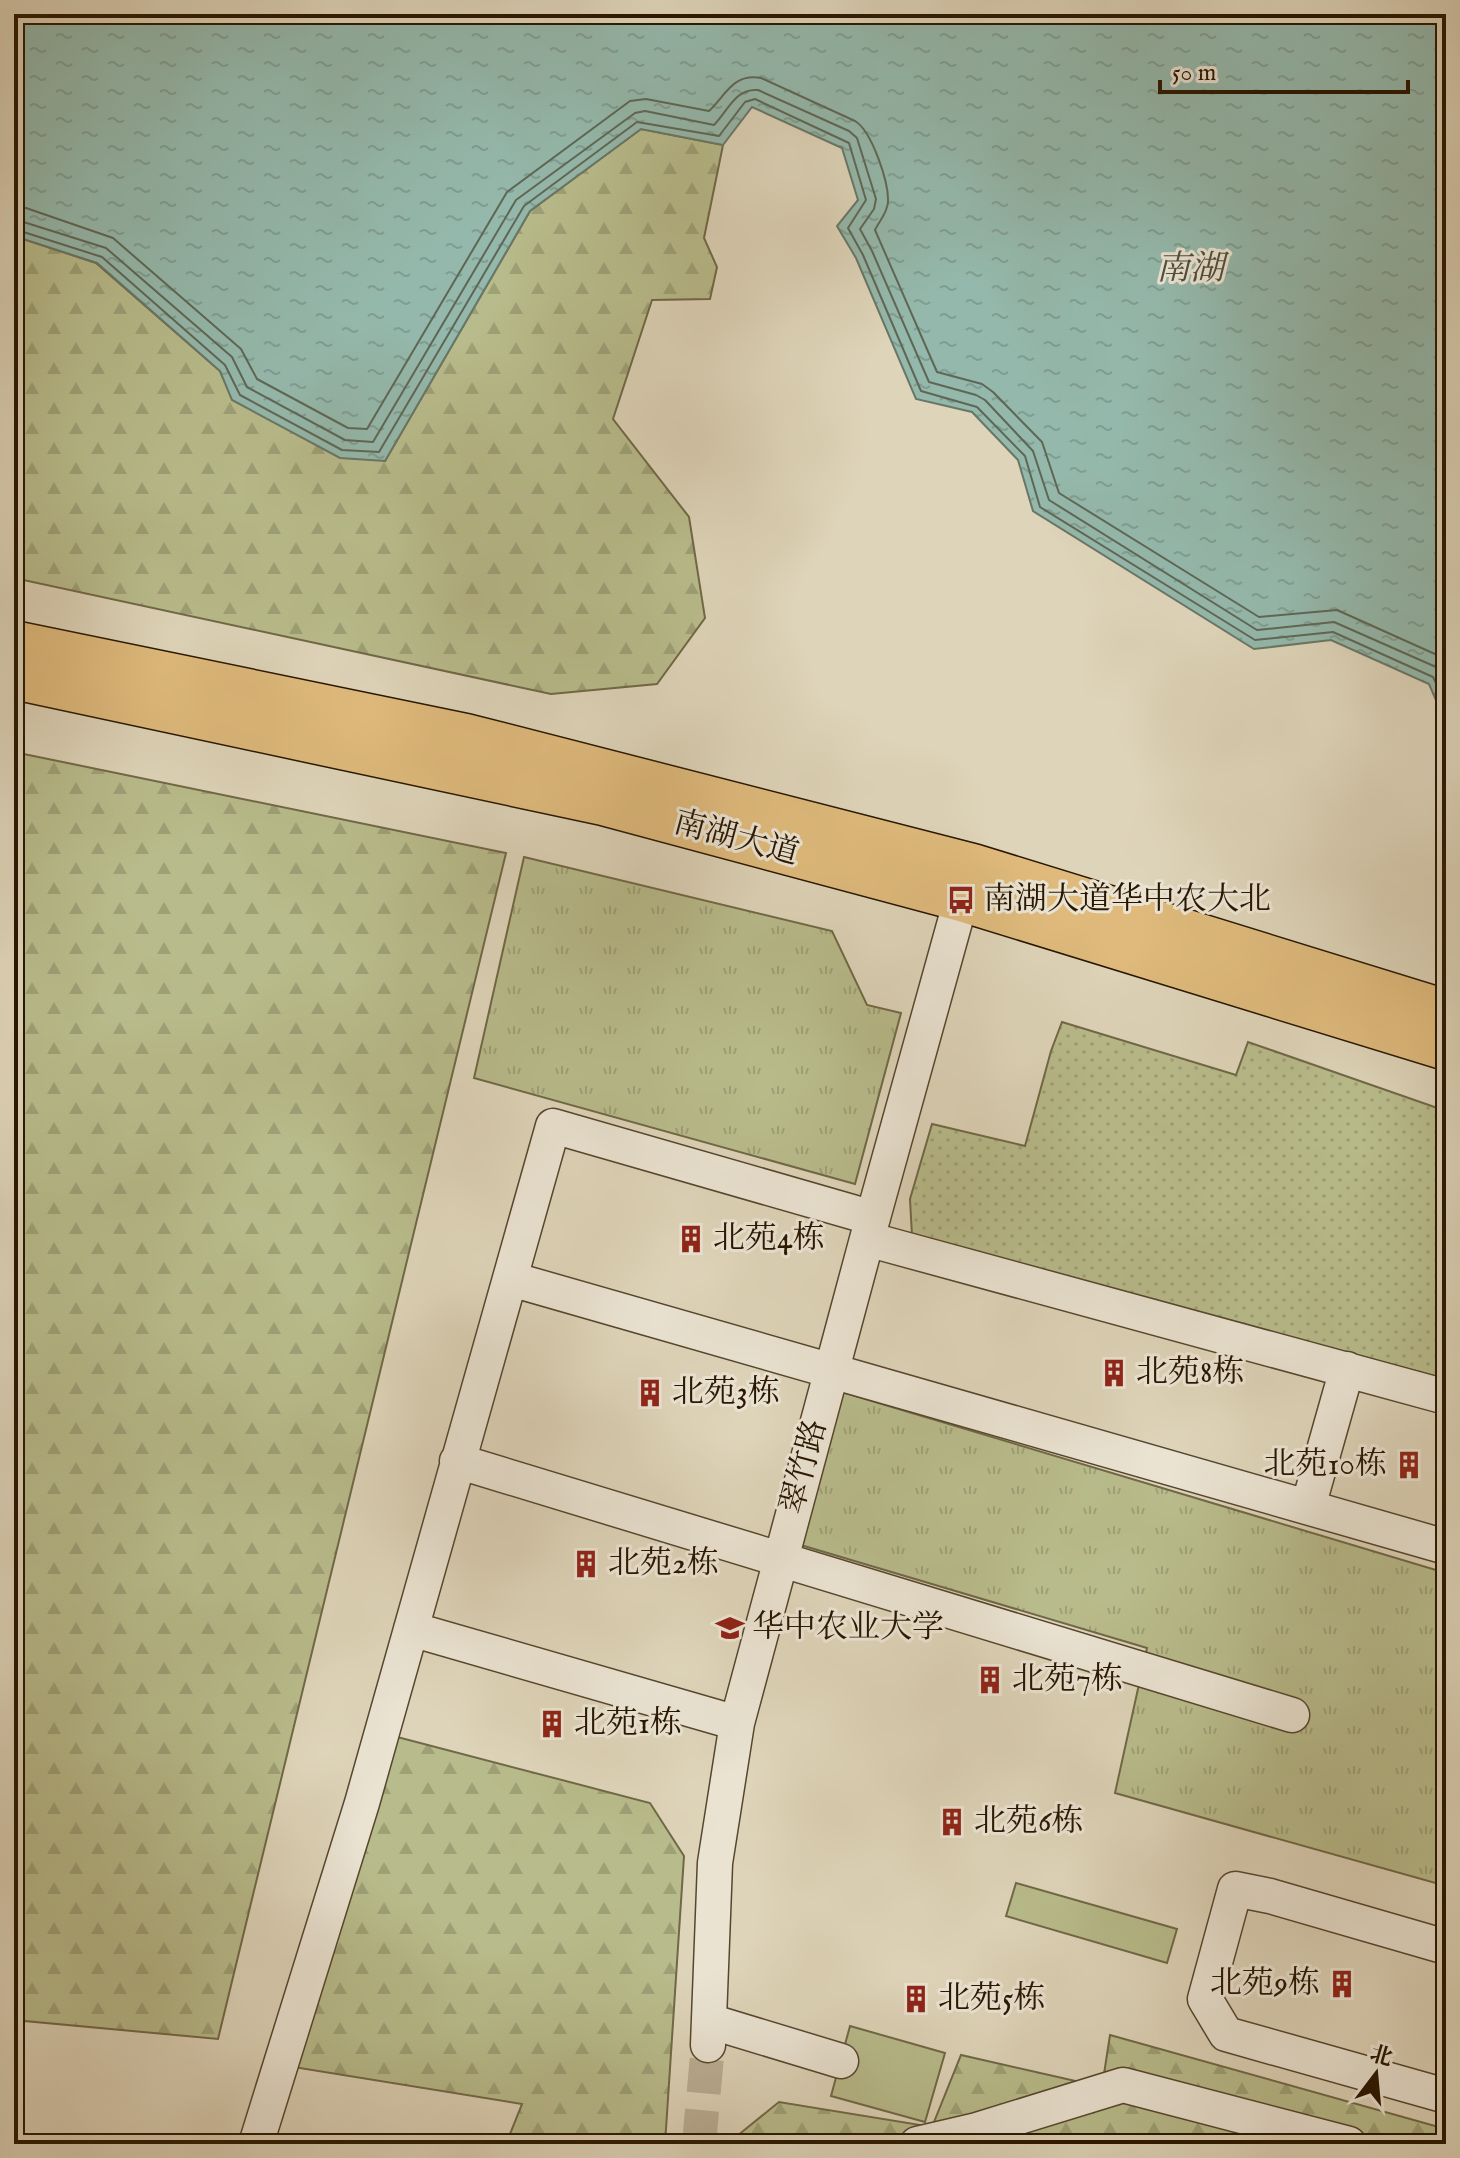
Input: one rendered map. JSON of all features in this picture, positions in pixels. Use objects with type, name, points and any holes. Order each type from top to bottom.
[{"type":"main road","name":"南湖大道","points":[[14,642],[466,735],[943,857],[1446,1011]]},
{"type":"main road","name":"南湖大道","points":[[14,678],[603,804],[961,900],[1446,1049]]},
{"type":"street","name":"翠竹路","points":[[841,2061],[709,2033],[715,1863],[737,1723],[961,900]]},
{"type":"street","points":[[256,2144],[353,1832],[553,1126],[870,1228],[1446,1397]]},
{"type":"street","points":[[511,1279],[1446,1547]]},
{"type":"street","points":[[1308,1507],[1347,1369]]},
{"type":"street","points":[[457,1461],[1292,1715]]},
{"type":"street","points":[[411,1629],[737,1723]]},
{"type":"street","points":[[1446,1947],[1270,1896],[1235,1889],[1205,1999],[1226,2034],[1446,2096]]},
{"type":"street","points":[[917,2144],[977,2130],[1123,2085],[1349,2144]]},
{"type":"green space","points":[[641,129],[723,145],[704,238],[717,267],[710,299],[652,300],[613,419],[689,517],[705,618],[657,684],[551,694],[14,578],[14,236],[96,263],[220,371],[233,400],[385,461],[530,211]]},
{"type":"green space","points":[[14,752],[506,853],[218,2039],[14,2020]]},
{"type":"green space","points":[[524,857],[832,931],[867,1005],[901,1013],[855,1184],[474,1078]]},
{"type":"green space","points":[[1062,1022],[1236,1075],[1248,1042],[1446,1111],[1446,1379],[912,1236],[910,1199],[932,1124],[1025,1146]]},
{"type":"green space","points":[[835,1390],[1446,1573],[1446,1886],[1115,1793],[1147,1648],[794,1543]]},
{"type":"green space","points":[[382,1733],[650,1803],[684,1856],[665,2144],[506,2144],[522,2104],[281,2065]]},
{"type":"green space","points":[[1016,1883],[1177,1929],[1167,1963],[1006,1916]]},
{"type":"green space","points":[[850,2026],[945,2053],[925,2122],[831,2096]]},
{"type":"green space","points":[[1110,2035],[1446,2129],[1446,2144],[736,2144],[737,2136],[779,2102],[932,2127],[961,2055],[1102,2087]]},
{"type":"water","name":"南湖","points":[[14,14],[1446,14],[1446,723],[1429,684],[1331,640],[1254,649],[1033,511],[1018,460],[972,412],[916,399],[856,258],[837,226],[858,200],[842,148],[752,107],[723,145],[641,129],[530,211],[385,461],[340,458],[232,400],[220,371],[97,263],[14,236]]},
{"type":"tunnel","points":[[699,2144],[708,2045]]},
{"type":"place","name":"南湖大道华中农大北","points":[[961,900]]},
{"type":"place","name":"北苑4栋","points":[[691,1239]]},
{"type":"place","name":"北苑8栋","points":[[1114,1373]]},
{"type":"place","name":"北苑3栋","points":[[650,1393]]},
{"type":"place","name":"北苑10栋","points":[[1409,1465]]},
{"type":"place","name":"北苑2栋","points":[[586,1564]]},
{"type":"place","name":"华中农业大学","points":[[730,1628]]},
{"type":"place","name":"北苑7栋","points":[[990,1680]]},
{"type":"place","name":"北苑1栋","points":[[552,1724]]},
{"type":"place","name":"北苑6栋","points":[[952,1822]]},
{"type":"place","name":"北苑9栋","points":[[1342,1984]]},
{"type":"place","name":"北苑5栋","points":[[916,1999]]}]
